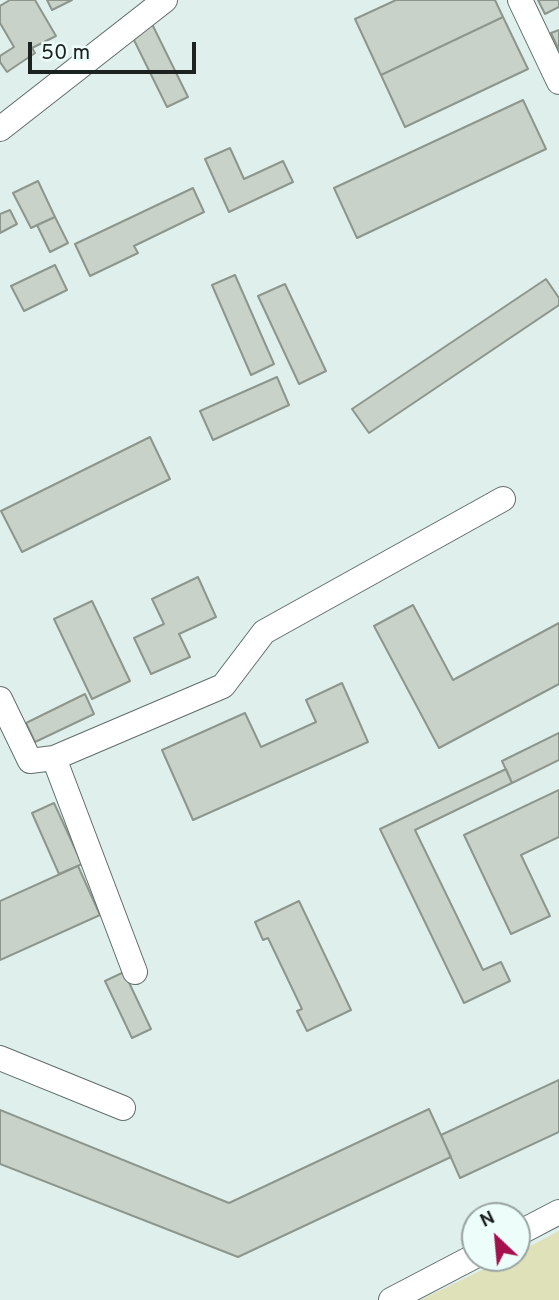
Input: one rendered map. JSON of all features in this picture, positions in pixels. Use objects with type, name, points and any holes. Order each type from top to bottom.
[{"type":"street","points":[[0,129],[165,0]]},
{"type":"street","points":[[520,0],[559,82]]},
{"type":"street","points":[[0,699],[30,761],[54,758],[223,686],[264,632],[503,499]]},
{"type":"street","points":[[54,758],[135,972]]},
{"type":"street","points":[[0,1058],[123,1108]]},
{"type":"street","points":[[531,1227],[559,1212]]},
{"type":"street","points":[[391,1300],[461,1263]]},
{"type":"green space","points":[[559,1231],[559,1300],[420,1300],[478,1272],[531,1272],[531,1246]]},
{"type":"building","points":[[10,0],[35,0],[56,36],[32,48],[35,53],[7,72],[0,62],[0,56],[14,47],[0,23],[0,6]]},
{"type":"building","points":[[47,0],[72,0],[52,10]]},
{"type":"building","points":[[396,0],[495,0],[503,17],[381,75],[355,19]]},
{"type":"building","points":[[538,0],[559,0],[559,7],[545,14]]},
{"type":"building","points":[[503,17],[528,69],[405,127],[381,75]]},
{"type":"building","points":[[152,24],[188,97],[167,107],[131,34]]},
{"type":"building","points":[[559,30],[559,50],[551,33]]},
{"type":"building","points":[[523,100],[546,149],[357,238],[334,188]]},
{"type":"building","points":[[230,148],[244,179],[283,161],[293,182],[229,212],[205,159]]},
{"type":"building","points":[[38,181],[55,217],[31,228],[13,193]]},
{"type":"building","points":[[193,188],[204,212],[134,246],[138,253],[90,276],[75,244]]},
{"type":"building","points":[[10,210],[17,224],[0,233],[0,214]]},
{"type":"building","points":[[55,217],[68,243],[50,252],[37,225]]},
{"type":"building","points":[[55,265],[67,290],[24,311],[11,286]]},
{"type":"building","points":[[235,275],[274,364],[251,375],[212,285]]},
{"type":"building","points":[[546,279],[559,298],[559,305],[369,433],[352,409]]},
{"type":"building","points":[[285,284],[326,371],[299,384],[258,296]]},
{"type":"building","points":[[277,377],[289,405],[213,440],[200,411]]},
{"type":"building","points":[[150,437],[170,479],[22,552],[1,511]]},
{"type":"building","points":[[198,577],[216,617],[179,634],[190,657],[151,674],[134,638],[164,624],[152,599]]},
{"type":"building","points":[[92,601],[130,681],[92,699],[54,619]]},
{"type":"building","points":[[413,605],[453,680],[559,623],[559,684],[439,748],[374,626]]},
{"type":"building","points":[[342,683],[368,742],[193,820],[162,750],[245,713],[261,747],[316,722],[306,700]]},
{"type":"building","points":[[85,694],[94,714],[35,742],[26,723]]},
{"type":"building","points":[[559,733],[559,760],[512,783],[502,761]]},
{"type":"building","points":[[506,769],[512,783],[415,830],[483,970],[501,962],[510,981],[464,1003],[380,829]]},
{"type":"building","points":[[559,790],[559,837],[521,855],[550,916],[511,934],[464,835]]},
{"type":"building","points":[[54,803],[82,864],[59,874],[32,813]]},
{"type":"building","points":[[78,866],[100,915],[0,960],[0,901]]},
{"type":"building","points":[[299,901],[351,1010],[307,1031],[297,1011],[302,1009],[268,938],[263,940],[255,922]]},
{"type":"building","points":[[124,972],[151,1029],[132,1038],[105,981]]},
{"type":"building","points":[[559,1080],[559,1132],[460,1178],[441,1135]]},
{"type":"building","points":[[429,1109],[451,1157],[238,1257],[0,1164],[0,1110],[229,1203]]}]
